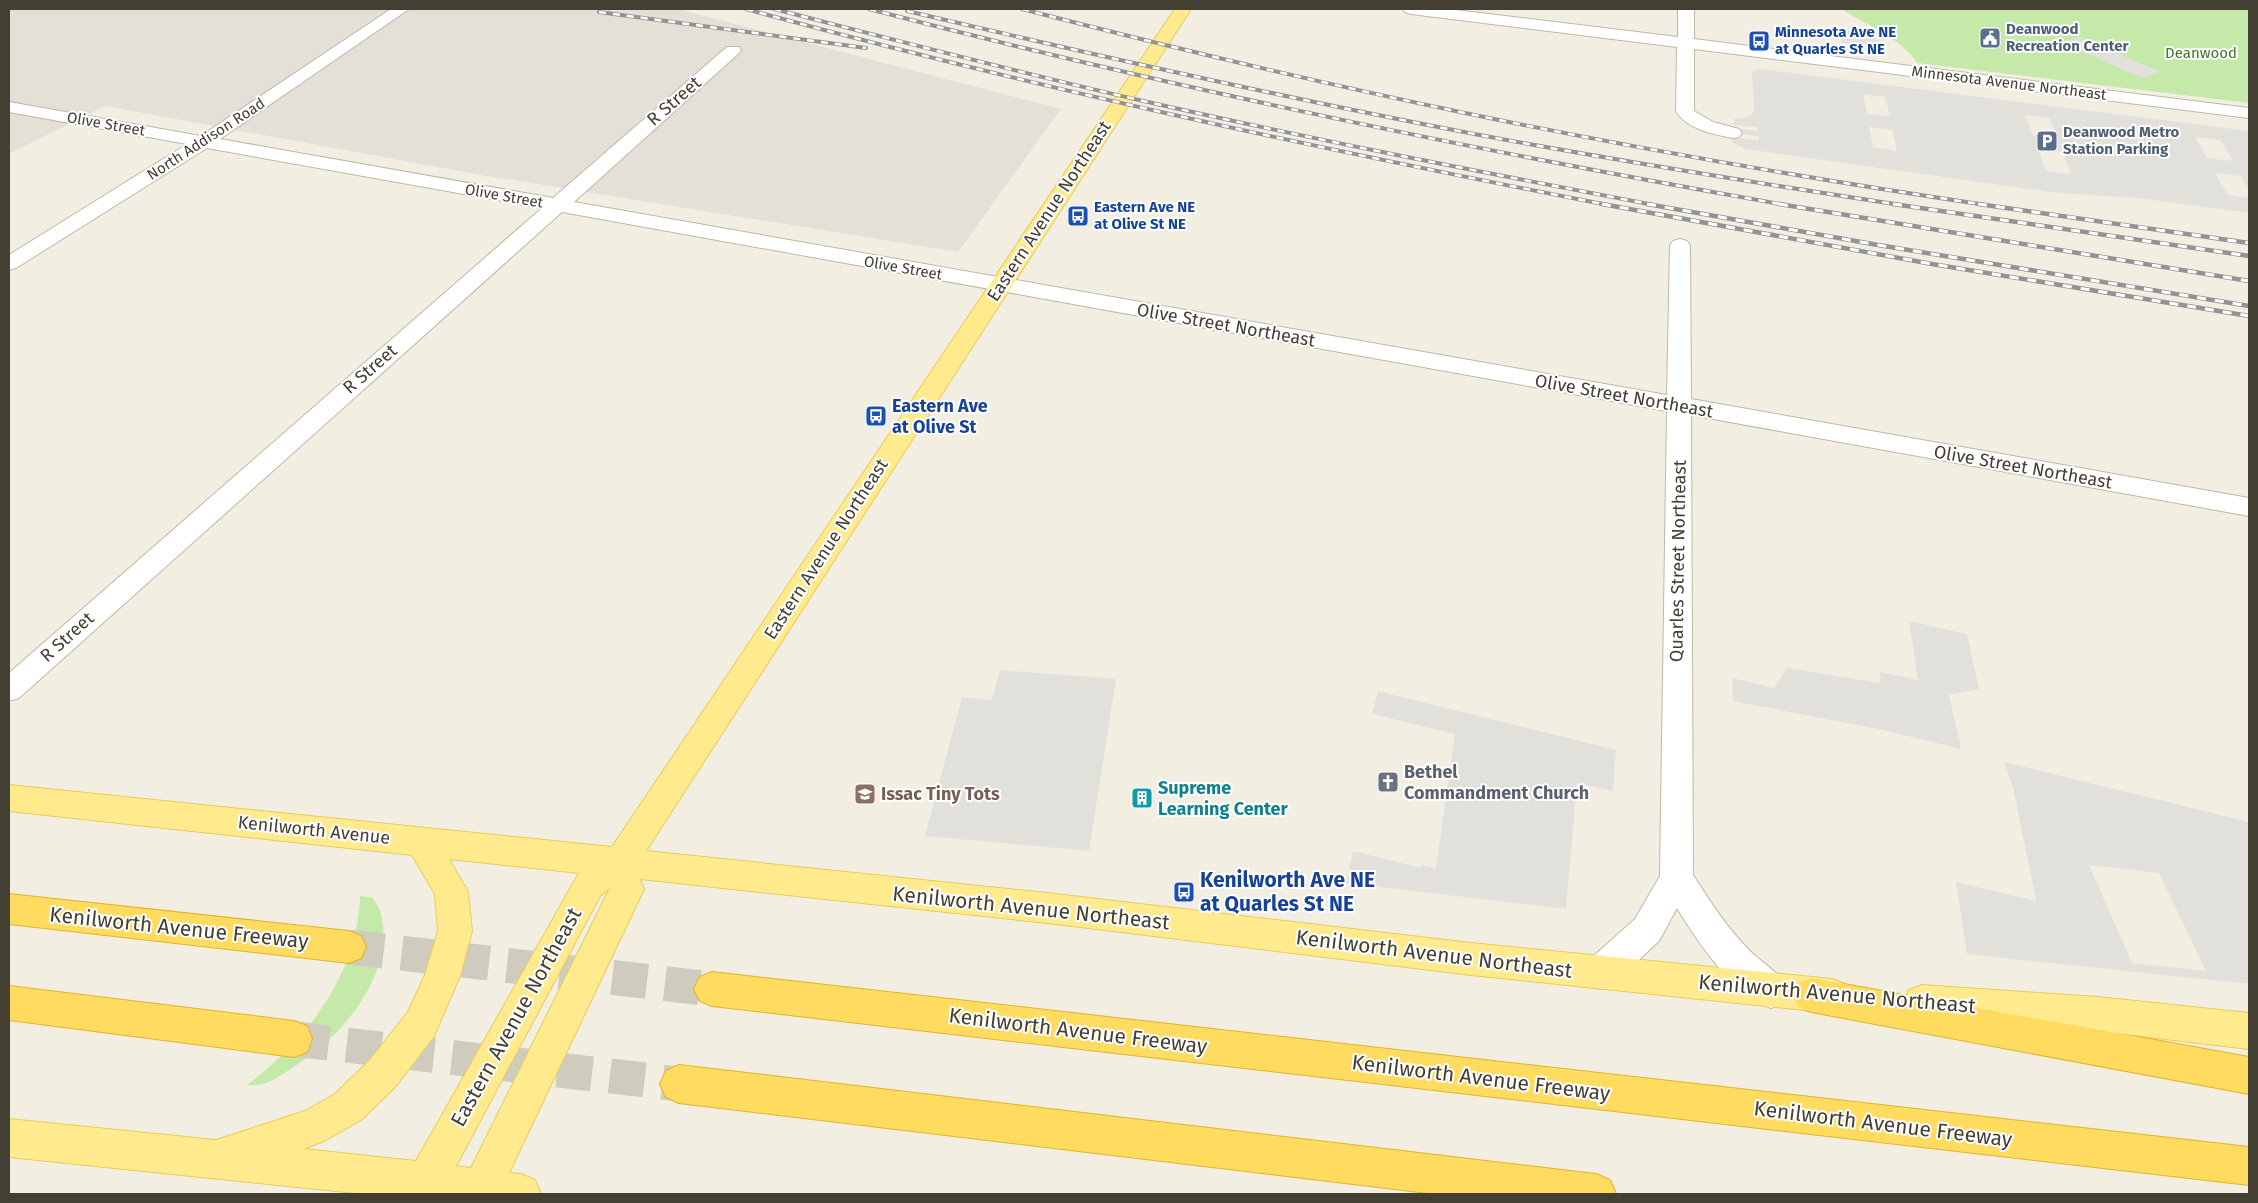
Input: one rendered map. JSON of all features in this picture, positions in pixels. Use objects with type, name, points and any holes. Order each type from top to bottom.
[{"type":"highway","name":"Kenilworth Avenue Freeway","points":[[9,909],[349,947]]},
{"type":"highway","name":"Kenilworth Avenue Freeway","points":[[712,989],[2249,1166]]},
{"type":"highway","points":[[1811,995],[2249,1076]]},
{"type":"highway","points":[[9,1004],[294,1039]]},
{"type":"highway","points":[[679,1084],[1596,1194]]},
{"type":"main road","name":"Eastern Avenue Northeast","points":[[426,1182],[588,884],[619,864],[1183,9]]},
{"type":"main road","name":"Kenilworth Avenue","points":[[9,798],[310,829],[619,864]]},
{"type":"main road","points":[[215,1158],[313,1127],[348,1107],[384,1073],[421,1024],[442,976],[456,931],[451,892],[422,842]]},
{"type":"main road","name":"Eastern Avenue Northeast","points":[[481,1189],[627,889],[619,864]]},
{"type":"main road","name":"Kenilworth Avenue Northeast","points":[[619,864],[1037,907],[1600,973],[1771,991],[2098,1014],[2249,1031]]},
{"type":"main road","points":[[9,1138],[215,1158],[521,1194]]},
{"type":"street","name":"North Addison Road","points":[[9,264],[204,142],[401,9]]},
{"type":"street","name":"Minnesota Avenue Northeast","points":[[1411,9],[2249,113]]},
{"type":"street","points":[[1686,9],[1685,112],[1691,119],[1700,124],[1733,133]]},
{"type":"street","name":"R Street","points":[[9,690],[733,50]]},
{"type":"street","name":"Olive Street","points":[[9,107],[1000,285]]},
{"type":"street","name":"Quarles Street Northeast","points":[[1600,973],[1647,930],[1676,878],[1680,245]]},
{"type":"street","name":"Olive Street Northeast","points":[[1000,285],[2249,507]]},
{"type":"street","points":[[1676,878],[1710,931],[1737,962],[1771,991]]},
{"type":"shaded area","points":[[9,9],[678,9],[1061,109],[958,252],[481,175],[105,106],[9,154]]},
{"type":"shaded area","points":[[1840,29],[1865,32],[1887,46],[1842,43]]},
{"type":"shaded area","points":[[2079,37],[2161,72],[2142,78],[2061,42]]},
{"type":"shaded area","name":"Deanwood Metro Station Parking","points":[[1761,69],[2249,131],[2249,190],[2241,176],[2215,173],[2228,195],[2249,198],[2249,213],[2138,198],[2058,193],[1745,149],[1732,142],[1733,137],[1759,141],[1758,136],[1733,133],[1734,128],[1758,131],[1758,127],[1734,125],[1734,119],[1747,117],[1754,112],[1752,72]],"holes":[[[1863,94],[1885,97],[1890,116],[1867,114]],[[2025,115],[2049,118],[2058,138],[2033,135]],[[1869,127],[1893,130],[1897,151],[1873,147]],[[2195,137],[2220,140],[2233,161],[2207,158]],[[2038,149],[2063,152],[2071,174],[2046,171]]]},
{"type":"shaded area","points":[[1909,621],[1967,634],[1979,689],[1949,695],[1961,749],[1883,730],[1733,701],[1732,678],[1774,688],[1787,668],[1880,683],[1880,672],[1918,680]]},
{"type":"shaded area","points":[[1000,670],[1116,679],[1089,851],[925,836],[962,697],[992,700]]},
{"type":"shaded area","points":[[1378,691],[1616,750],[1613,791],[1577,783],[1566,909],[1346,883],[1353,851],[1421,868],[1421,865],[1436,868],[1455,734],[1372,714]]},
{"type":"shaded area","points":[[2004,762],[2249,822],[2249,984],[1967,954],[1956,882],[2036,901],[2013,787]],"holes":[[[2089,865],[2159,873],[2206,971],[2132,963]]]},
{"type":"green space","name":"Deanwood","points":[[1841,9],[2249,9],[2249,103],[1917,63],[1893,39]]},
{"type":"green space","points":[[360,896],[373,898],[377,904],[381,915],[383,938],[380,960],[372,982],[360,1004],[328,1041],[310,1056],[271,1081],[260,1085],[247,1085],[290,1047],[309,1026],[325,1003],[339,978],[350,952],[357,925]]},
{"type":"tunnel","points":[[349,947],[712,989]]},
{"type":"tunnel","points":[[294,1039],[679,1084]]},
{"type":"railway","points":[[746,9],[853,38],[1068,91],[1391,162],[1608,205]]},
{"type":"railway","points":[[774,9],[956,56],[1139,100],[1396,155],[1654,205]]},
{"type":"railway","points":[[869,9],[1096,65],[1325,116],[1555,163],[1786,205]]},
{"type":"railway","points":[[1022,9],[1298,76],[1530,126],[1725,163],[1986,205]]},
{"type":"railway","points":[[907,11],[1188,75],[1469,133],[1577,153],[1901,205]]},
{"type":"railway","points":[[599,12],[866,48]]},
{"type":"railway","points":[[1602,204],[1932,264],[2249,316]]},
{"type":"railway","points":[[1647,204],[1878,245],[2249,306]]},
{"type":"railway","points":[[1779,204],[2249,281]]},
{"type":"railway","points":[[1893,204],[2249,256]]},
{"type":"railway","points":[[1978,204],[2249,243]]},
{"type":"place","name":"Deanwood Recreation Center","points":[[1990,38]]},
{"type":"place","name":"Minnesota Ave NE at Quarles St NE","points":[[1759,41]]},
{"type":"place","name":"Deanwood Metro Station Parking","points":[[2047,141]]},
{"type":"place","name":"Eastern Ave NE at Olive St NE","points":[[1078,216]]},
{"type":"place","name":"Eastern Ave at Olive St","points":[[876,416]]},
{"type":"place","name":"Bethel Commandment Church","points":[[1388,782]]},
{"type":"place","name":"Issac Tiny Tots","points":[[865,794]]},
{"type":"place","name":"Supreme Learning Center","points":[[1142,798]]},
{"type":"place","name":"Kenilworth Ave NE at Quarles St NE","points":[[1184,892]]}]
